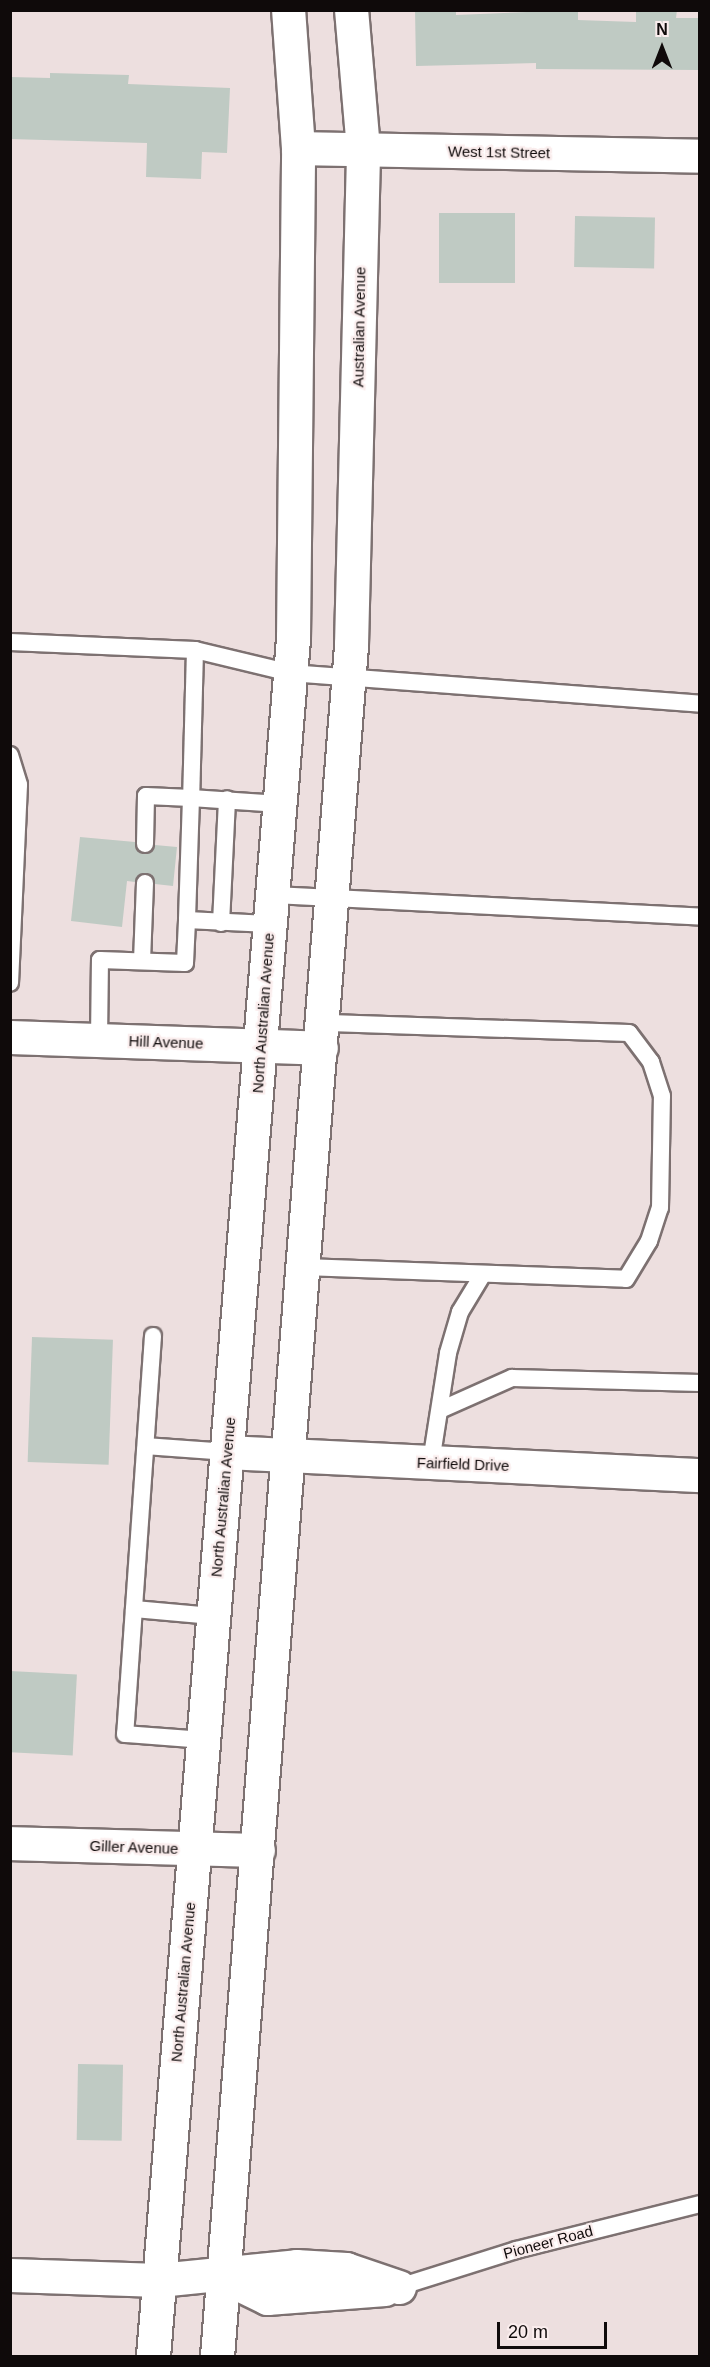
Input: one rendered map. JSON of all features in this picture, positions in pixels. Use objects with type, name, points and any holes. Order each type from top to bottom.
[{"type":"main road","points":[[288,10],[298,148]]},
{"type":"main road","name":"Australian Avenue","points":[[349,678],[363,149],[351,10]]},
{"type":"main road","name":"West 1st Street","points":[[298,148],[699,156]]},
{"type":"main road","name":"North Australian Avenue","points":[[153,2356],[291,674],[298,148]]},
{"type":"main road","points":[[217,2356],[349,678]]},
{"type":"main road","name":"Hill Avenue","points":[[10,1037],[260,1046],[322,1036]]},
{"type":"main road","name":"Fairfield Drive","points":[[227,1452],[289,1457],[699,1475]]},
{"type":"main road","name":"Giller Avenue","points":[[10,1842],[258,1851]]},
{"type":"main road","name":"Pioneer Road","points":[[10,2275],[159,2280],[224,2277],[296,2266],[346,2269],[399,2287]]},
{"type":"lane","points":[[10,642],[195,650],[291,674],[699,704]]},
{"type":"lane","points":[[99,1040],[100,960],[185,963],[195,650]]},
{"type":"lane","points":[[10,754],[19,785],[10,983]]},
{"type":"lane","points":[[145,844],[146,796],[227,799],[280,804]]},
{"type":"lane","points":[[221,923],[227,799]]},
{"type":"lane","points":[[142,962],[145,883]]},
{"type":"lane","points":[[187,920],[221,923],[271,910],[332,900],[699,916]]},
{"type":"lane","points":[[304,1267],[626,1279],[649,1241],[660,1208],[662,1096],[651,1062],[630,1033],[322,1036]]},
{"type":"lane","points":[[432,1462],[460,1312],[483,1274]]},
{"type":"lane","points":[[153,1336],[125,1734],[203,1740]]},
{"type":"lane","points":[[440,1410],[512,1378],[699,1383]]},
{"type":"lane","points":[[146,1446],[227,1452]]},
{"type":"lane","points":[[134,1609],[213,1616]]},
{"type":"lane","name":"Pioneer Road","points":[[399,2287],[516,2250],[699,2204]]},
{"type":"building","points":[[415,10],[456,10],[456,15],[578,10],[578,20],[636,22],[636,10],[677,10],[676,18],[699,18],[699,70],[536,69],[536,63],[416,66]]},
{"type":"building","points":[[50,73],[129,75],[128,84],[230,88],[227,153],[202,152],[201,179],[146,177],[147,143],[10,139],[10,77],[50,78]]},
{"type":"building","points":[[439,213],[515,213],[515,283],[439,283]]},
{"type":"building","points":[[575,216],[655,217],[654,268],[574,267]]},
{"type":"building","points":[[80,837],[135,842],[144,854],[155,845],[177,847],[173,886],[155,884],[151,874],[141,874],[135,882],[127,881],[122,927],[71,921]]},
{"type":"building","points":[[32,1337],[113,1340],[109,1465],[28,1462]]},
{"type":"building","points":[[10,1671],[77,1675],[73,1755],[10,1752]]},
{"type":"building","points":[[78,2064],[123,2065],[122,2141],[77,2140]]}]
